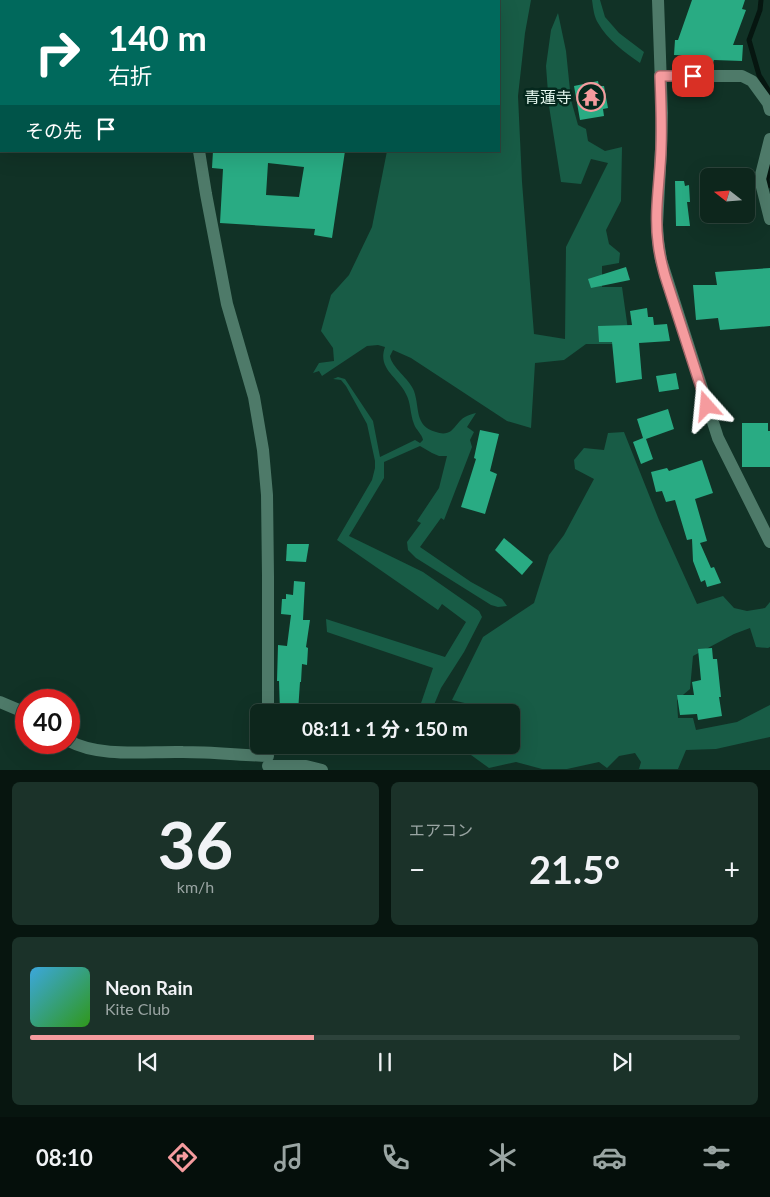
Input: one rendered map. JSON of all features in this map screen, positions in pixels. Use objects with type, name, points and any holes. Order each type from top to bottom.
[{"type":"street","points":[[658,0],[662,113],[657,225],[661,260],[718,438],[770,542]]},
{"type":"street","points":[[660,76],[742,76],[752,81],[768,103],[770,110]]},
{"type":"street","points":[[770,139],[760,179],[770,219]]},
{"type":"street","points":[[198,152],[227,304],[254,397],[263,450],[267,512],[268,704]]},
{"type":"street","points":[[0,702],[15,708]]},
{"type":"street","points":[[80,746],[102,752],[184,752],[268,759],[322,770]]},
{"type":"green space","points":[[500,0],[531,0],[525,33],[518,96],[522,182],[534,334],[565,339],[566,247],[608,163],[591,159],[581,184],[561,182],[549,106],[546,66],[551,30],[558,13],[566,51],[571,100],[578,125],[586,129],[588,141],[605,151],[622,147],[621,201],[606,230],[609,244],[620,253],[619,263],[602,266],[602,287],[622,287],[630,344],[586,344],[564,360],[535,363],[531,428],[507,421],[411,358],[393,350],[390,356],[391,360],[412,386],[419,416],[424,425],[429,429],[440,433],[448,433],[463,418],[476,413],[467,427],[474,432],[470,440],[472,447],[444,520],[441,518],[420,547],[471,582],[502,599],[507,606],[498,607],[491,605],[416,558],[408,550],[407,542],[421,523],[417,521],[439,488],[447,456],[439,456],[420,446],[384,462],[384,478],[349,536],[423,572],[479,611],[482,617],[464,652],[441,688],[434,704],[421,704],[433,668],[327,632],[326,619],[445,657],[466,622],[442,604],[438,610],[337,540],[372,480],[375,461],[367,424],[346,386],[341,380],[333,379],[338,377],[345,379],[373,421],[380,457],[415,440],[420,443],[423,440],[414,424],[406,394],[386,367],[383,355],[385,347],[378,345],[367,346],[322,376],[319,371],[313,373],[319,363],[334,361],[333,348],[321,331],[331,295],[349,275],[372,227],[387,152],[500,152]]},
{"type":"green space","points":[[592,0],[600,0],[605,17],[619,33],[644,52],[640,63],[617,45],[602,29],[596,18]]},
{"type":"green space","points":[[624,432],[659,520],[697,604],[723,596],[734,608],[747,611],[765,608],[770,602],[770,647],[756,647],[750,628],[734,634],[693,656],[690,689],[677,700],[678,718],[693,718],[696,730],[737,722],[770,705],[770,737],[716,749],[686,750],[678,769],[639,769],[641,762],[635,753],[619,756],[607,768],[599,762],[567,769],[542,769],[516,762],[489,768],[471,754],[520,754],[520,704],[469,704],[452,700],[483,637],[534,603],[549,555],[564,535],[594,479],[575,469],[574,460],[584,448],[604,450],[608,433]]},
{"type":"building","points":[[692,0],[745,0],[742,9],[746,10],[733,45],[743,45],[742,61],[714,60],[711,68],[683,68],[701,56],[674,55],[675,40],[678,40]]},
{"type":"building","name":"青蓮寺","points":[[598,81],[599,86],[604,86],[608,108],[603,109],[604,116],[580,120],[574,86]]},
{"type":"building","points":[[213,152],[345,152],[332,238],[314,235],[315,229],[220,223],[223,169],[212,168]],"holes":[[[268,163],[304,167],[299,197],[266,195]]]},
{"type":"building","points":[[675,181],[684,181],[685,186],[689,185],[690,202],[687,202],[690,226],[676,226]]},
{"type":"building","points":[[626,267],[630,280],[591,288],[588,279]]},
{"type":"building","points":[[770,268],[770,326],[720,330],[718,318],[696,320],[693,285],[717,285],[715,272]]},
{"type":"building","points":[[647,308],[648,317],[653,317],[654,325],[667,324],[670,341],[639,343],[642,379],[616,383],[612,342],[599,342],[598,326],[632,325],[630,311]]},
{"type":"building","points":[[676,373],[679,389],[659,392],[656,376]]},
{"type":"building","points":[[668,409],[674,429],[646,439],[653,459],[641,464],[633,442],[643,438],[637,419]]},
{"type":"building","points":[[742,423],[768,423],[768,431],[770,431],[770,467],[742,467]]},
{"type":"building","points":[[480,430],[499,434],[490,471],[497,474],[485,514],[461,507],[476,459],[474,458]]},
{"type":"building","points":[[702,460],[713,493],[695,499],[707,541],[700,543],[711,568],[714,567],[721,583],[707,587],[705,580],[701,582],[693,561],[692,539],[687,540],[675,500],[666,502],[662,491],[656,492],[651,472],[667,468],[669,471]]},
{"type":"building","points":[[504,538],[533,562],[522,575],[495,550]]},
{"type":"building","points":[[287,544],[309,544],[306,562],[286,561]]},
{"type":"building","points":[[294,581],[305,582],[303,620],[310,620],[306,647],[308,648],[307,665],[302,664],[299,704],[280,704],[279,681],[277,681],[278,645],[287,646],[291,615],[281,614],[282,599],[286,599],[286,594],[293,595]]},
{"type":"building","points":[[712,648],[713,659],[717,659],[722,716],[698,720],[697,714],[680,715],[677,695],[694,695],[692,682],[701,680],[698,649]]},
{"type":"waterway","points":[[761,0],[760,10],[749,40],[759,75],[770,93]]},
{"type":"waterway","points":[[768,186],[769,167]]},
{"type":"place","name":"青蓮寺","points":[[591,97]]},
{"type":"route","points":[[693,76],[660,76],[662,113],[657,225],[665,276],[707,406]]}]
